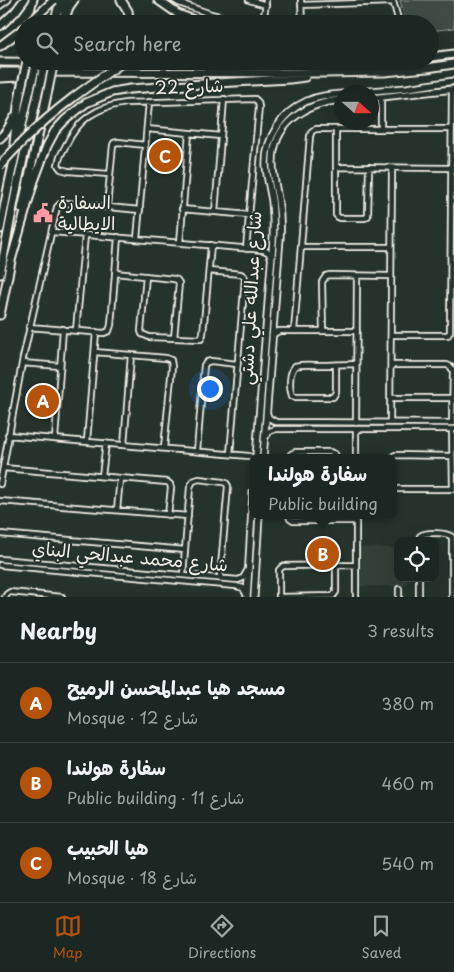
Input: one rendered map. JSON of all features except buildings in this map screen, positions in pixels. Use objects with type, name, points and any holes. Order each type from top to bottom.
[{"type":"highway","points":[[0,26],[15,12],[24,0]]},
{"type":"highway","points":[[38,15],[42,0]]},
{"type":"highway","points":[[37,15],[52,0]]},
{"type":"highway","points":[[48,15],[52,0]]},
{"type":"highway","points":[[56,15],[60,0]]},
{"type":"highway","points":[[64,15],[66,0]]},
{"type":"highway","points":[[66,15],[74,0]]},
{"type":"highway","points":[[121,0],[129,15]]},
{"type":"highway","points":[[158,0],[180,15]]},
{"type":"highway","points":[[0,46],[15,35]]},
{"type":"highway","points":[[439,56],[454,54]]},
{"type":"highway","points":[[2,62],[15,61]]},
{"type":"highway","points":[[2,62],[15,62]]},
{"type":"highway","points":[[439,66],[454,64]]},
{"type":"highway","points":[[9,183],[18,106],[26,70]]},
{"type":"highway","points":[[0,229],[34,70]]},
{"type":"highway","points":[[0,274],[17,186],[43,70]]},
{"type":"highway","points":[[0,315],[52,70]]},
{"type":"highway","points":[[0,166],[62,104],[112,70]]},
{"type":"highway","points":[[0,72],[324,73],[406,70]]},
{"type":"highway","points":[[0,78],[40,76],[64,72]]},
{"type":"highway","points":[[10,264],[34,181],[47,146],[55,131],[86,103],[112,92],[130,89],[290,79],[324,73]]},
{"type":"highway","points":[[0,138],[10,127],[18,106]]},
{"type":"main road","points":[[379,95],[454,81]]},
{"type":"main road","points":[[415,94],[413,91],[415,90],[447,82]]},
{"type":"main road","points":[[379,94],[415,94],[453,89]]},
{"type":"main road","name":"شارع عبدالله علي دشتي","points":[[253,454],[272,261],[272,207],[266,159],[270,140],[278,125],[290,112],[305,102],[323,96],[334,95]]},
{"type":"main road","name":"شارع عبدالله علي دشتي","points":[[263,454],[281,232],[280,207],[273,164],[274,153],[279,136],[291,120],[304,110],[321,103],[334,101]]},
{"type":"main road","points":[[272,207],[274,205],[277,206],[278,226],[281,232]]},
{"type":"main road","points":[[247,597],[251,519]]},
{"type":"main road","points":[[254,597],[258,519]]},
{"type":"street","points":[[0,6],[8,0]]},
{"type":"street","points":[[174,0],[216,15]]},
{"type":"street","points":[[249,0],[266,2],[264,15]]},
{"type":"street","points":[[302,15],[301,2],[393,1],[397,15]]},
{"type":"street","points":[[391,335],[445,335],[449,334],[451,328],[451,129],[453,89]]},
{"type":"street","points":[[382,94],[381,129],[451,129]]},
{"type":"street","name":"شارع 22","points":[[109,174],[76,172],[65,170],[58,165],[58,160],[75,128],[84,119],[102,109],[119,104],[149,102],[252,98],[256,100],[259,103],[246,248]]},
{"type":"street","points":[[214,212],[224,99]]},
{"type":"street","points":[[137,239],[149,102]]},
{"type":"street","points":[[147,129],[221,136]]},
{"type":"street","points":[[294,331],[310,135],[312,130],[316,129],[334,129]]},
{"type":"street","points":[[336,130],[336,214],[339,218],[365,218],[368,215],[369,167]]},
{"type":"street","points":[[180,243],[189,133]]},
{"type":"street","points":[[106,206],[112,146],[114,143],[119,142],[146,145]]},
{"type":"street","points":[[336,167],[451,168]]},
{"type":"street","points":[[390,423],[392,168]]},
{"type":"street","points":[[0,484],[29,327],[56,208],[60,204],[66,203],[140,210]]},
{"type":"street","points":[[182,209],[248,215]]},
{"type":"street","points":[[52,232],[264,250],[270,254],[272,261]]},
{"type":"street","points":[[76,330],[85,235]]},
{"type":"street","points":[[29,327],[107,332],[110,328],[118,238]]},
{"type":"street","points":[[264,250],[270,247],[273,240]]},
{"type":"street","points":[[146,276],[141,333],[147,336],[200,339],[202,338],[211,246]]},
{"type":"street","points":[[302,247],[391,247]]},
{"type":"street","points":[[209,271],[241,274],[245,277],[230,454]]},
{"type":"street","points":[[115,273],[175,279],[178,281],[174,338]]},
{"type":"street","points":[[322,331],[322,282],[324,278],[329,275],[391,276]]},
{"type":"street","points":[[356,423],[357,276]]},
{"type":"street","points":[[273,326],[278,331]]},
{"type":"street","points":[[54,439],[63,330]]},
{"type":"street","points":[[272,334],[278,331],[357,331]]},
{"type":"street","points":[[87,442],[96,332]]},
{"type":"street","points":[[95,352],[166,358],[171,361],[164,448]]},
{"type":"street","points":[[124,445],[131,355]]},
{"type":"street","points":[[197,451],[204,365],[210,361],[237,364]]},
{"type":"street","points":[[22,363],[60,366]]},
{"type":"street","points":[[336,364],[336,390],[334,396],[292,396],[290,391],[292,371],[295,366],[299,365],[336,364],[356,364]]},
{"type":"street","points":[[276,429],[269,426],[271,423],[453,423],[453,370],[449,365],[391,364]]},
{"type":"street","points":[[390,398],[452,398]]},
{"type":"street","points":[[267,408],[268,416],[276,422]]},
{"type":"street","points":[[264,442],[269,432],[276,429],[453,429],[453,489],[397,489]]},
{"type":"street","points":[[356,429],[356,454]]},
{"type":"street","points":[[8,435],[249,456]]},
{"type":"street","points":[[102,476],[106,443]]},
{"type":"street","points":[[291,454],[295,452],[330,452],[335,454]]},
{"type":"street","points":[[397,455],[452,456]]},
{"type":"street","points":[[3,468],[169,483],[171,489],[168,515]]},
{"type":"street","points":[[117,510],[120,478]]},
{"type":"street","points":[[184,575],[190,487],[193,481],[199,479],[227,484],[220,578]]},
{"type":"street","points":[[0,501],[188,516]]},
{"type":"street","points":[[290,519],[293,521],[322,519]]},
{"type":"street","points":[[343,519],[356,521],[356,597]]},
{"type":"street","points":[[0,534],[186,550]]},
{"type":"street","points":[[421,537],[425,534],[448,534],[452,537],[452,597]]},
{"type":"street","name":"شارع محمد عبدالحي البناي","points":[[0,559],[235,580],[244,578],[249,565]]},
{"type":"street","name":"شارع محمد عبدالحي البناي","points":[[0,565],[240,586],[246,591],[247,597]]},
{"type":"street","points":[[336,566],[336,590],[333,596],[279,597],[279,570],[282,566],[356,565]]},
{"type":"street","points":[[63,570],[88,569],[89,567]]},
{"type":"street","points":[[94,573],[96,569],[122,572],[132,570]]},
{"type":"street","points":[[197,582],[234,584],[235,580]]},
{"type":"street","points":[[419,582],[419,597]]},
{"type":"street","points":[[399,590],[399,597]]},
{"type":"street","points":[[6,597],[10,592],[62,597]]},
{"type":"shaded area","points":[[400,0],[454,0],[454,28],[439,30],[439,15],[404,15]]},
{"type":"shaded area","points":[[359,547],[394,548],[394,582],[407,582],[407,586],[360,586]]},
{"type":"place","name":"هيا الحبيب","points":[[165,156]]},
{"type":"place","name":"السفارة الايطالية","points":[[43,213]]},
{"type":"place","name":"مسجد هيا عبدالمحسن الرميح","points":[[43,401]]},
{"type":"place","name":"سفارة هولندا","points":[[323,554]]}]
